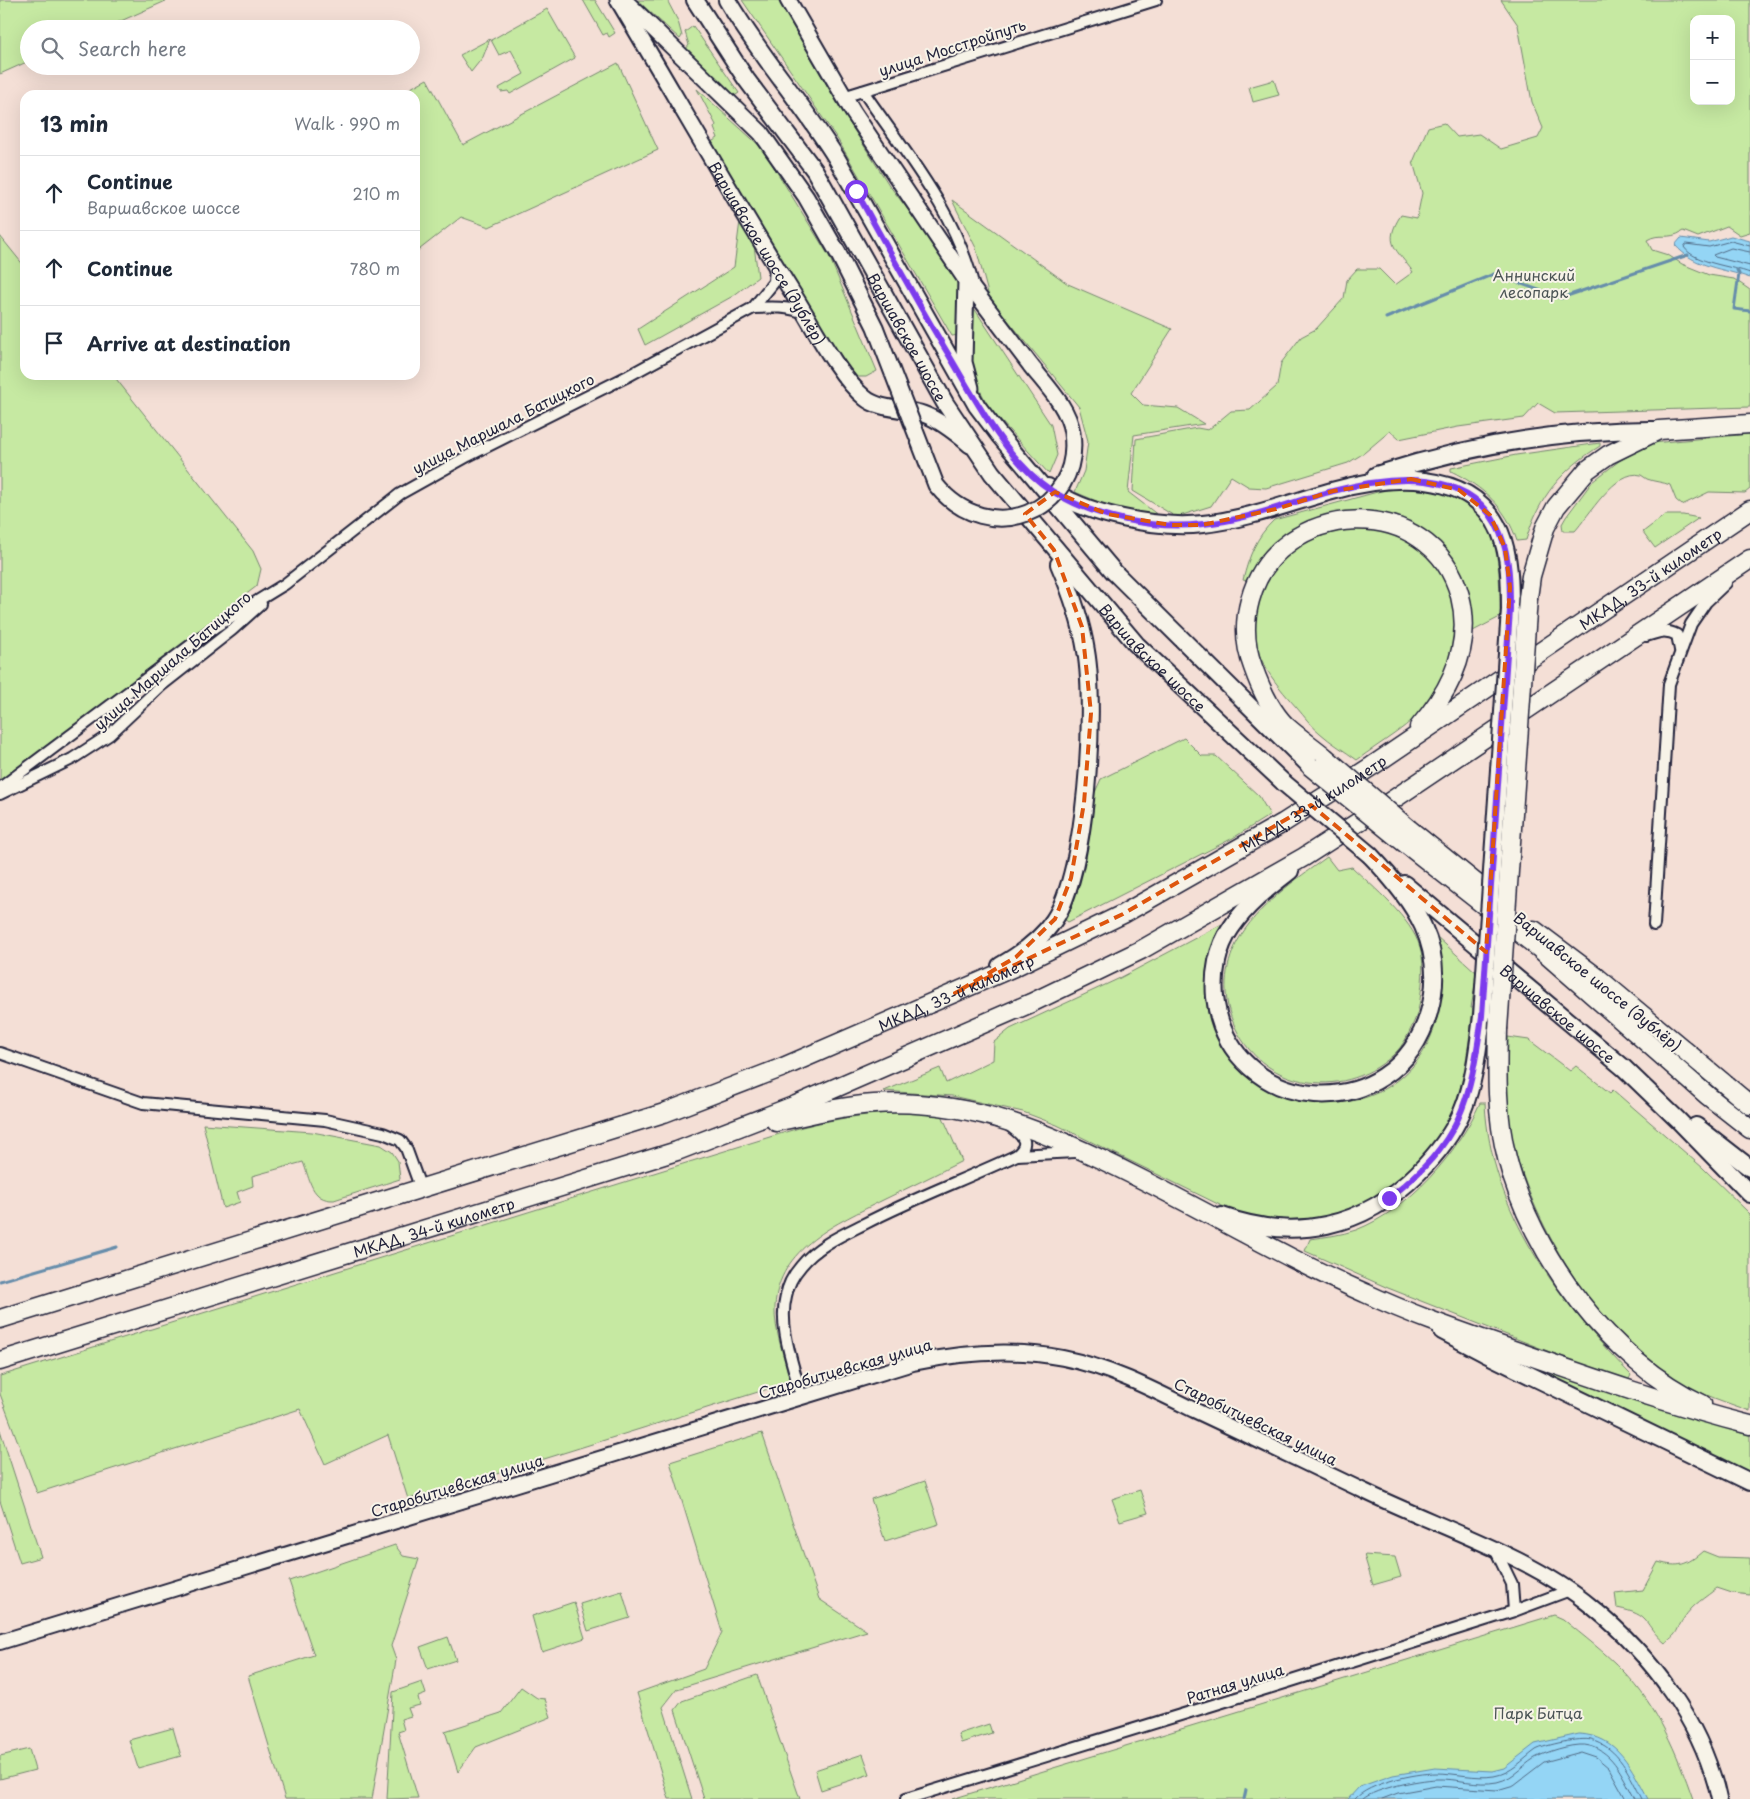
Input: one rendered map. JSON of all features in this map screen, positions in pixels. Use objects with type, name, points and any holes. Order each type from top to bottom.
[{"type":"highway","points":[[1750,424],[1659,430],[1608,455],[1587,470],[1570,488],[1556,507],[1545,528],[1531,576],[1528,598],[1498,1029],[1499,1111],[1507,1158],[1524,1205],[1549,1257],[1563,1278],[1604,1329],[1643,1367],[1686,1396],[1750,1423]]},
{"type":"highway","name":"МКАД, 33-й километр","points":[[421,1189],[664,1113],[730,1089],[955,993],[1069,941],[1175,886],[1276,827],[1372,766],[1750,510]]},
{"type":"highway","points":[[1317,761],[1285,725],[1258,681],[1250,659],[1246,636],[1247,612],[1254,587],[1266,564],[1284,545],[1305,531],[1332,523],[1356,520],[1382,521],[1404,529],[1424,541],[1442,559],[1456,582],[1462,607],[1462,638],[1452,680],[1438,705],[1417,728],[1372,766]]},
{"type":"highway","points":[[1349,829],[1750,560]]},
{"type":"highway","name":"Варшавское шоссе","points":[[1317,761],[1540,949],[1708,1096]]},
{"type":"highway","name":"МКАД, 34-й километр","points":[[0,1361],[677,1151],[736,1130],[1031,1003],[1141,950],[1251,889],[1349,829]]},
{"type":"highway","name":"Варшавское шоссе (дублёр)","points":[[1403,833],[1598,978],[1750,1105]]},
{"type":"highway","points":[[1724,1085],[1750,1098]]},
{"type":"highway","points":[[1708,1096],[1750,1129]]},
{"type":"highway","points":[[677,1151],[773,1123],[833,1110],[875,1104],[945,1108],[999,1117],[1028,1126],[1089,1153],[1322,1273],[1407,1312],[1678,1406],[1750,1423]]},
{"type":"highway","points":[[0,1319],[421,1189]]},
{"type":"main road","name":"Варшавское шоссе (дублёр)","points":[[618,0],[700,143],[841,369],[866,399],[881,405],[924,414],[950,428],[972,447]]},
{"type":"main road","points":[[624,0],[761,134],[806,197],[838,253],[875,327],[936,485],[945,497],[961,509],[982,517],[1000,520],[1019,518],[1045,501],[1065,479],[1072,457],[1072,433],[1067,415],[966,280],[843,97],[788,0]]},
{"type":"main road","name":"Варшавское шоссе","points":[[695,0],[741,72],[815,171],[944,404],[972,447],[1054,550],[1136,644],[1284,783],[1624,1068],[1750,1194]]},
{"type":"main road","name":"Варшавское шоссе","points":[[728,0],[744,29],[822,134],[977,406],[1031,474],[1114,572],[1211,670],[1317,761]]},
{"type":"main road","points":[[966,280],[964,362],[977,406]]},
{"type":"main road","points":[[1031,474],[1053,491],[1107,514],[1170,525],[1202,525],[1233,520],[1331,491],[1401,467],[1475,448],[1604,429],[1659,430]]},
{"type":"main road","points":[[1201,1209],[1256,1226],[1284,1229],[1306,1228],[1350,1219],[1389,1198],[1425,1166],[1439,1150],[1458,1119],[1473,1077],[1482,1016],[1510,610],[1510,580],[1505,548],[1490,515],[1477,501],[1459,490],[1444,484],[1412,479],[1378,482],[1331,491]]},
{"type":"main road","points":[[955,993],[1016,957],[1045,933],[1062,906],[1071,878],[1084,803],[1091,713],[1087,653],[1082,627],[1054,550]]},
{"type":"main road","points":[[1211,670],[1285,725]]},
{"type":"main road","points":[[1349,829],[1265,891],[1242,913],[1229,930],[1215,969],[1216,1008],[1231,1044],[1256,1073],[1288,1089],[1327,1094],[1348,1092],[1367,1086],[1386,1076],[1403,1061],[1416,1044],[1425,1024],[1434,985],[1430,943],[1410,901],[1370,855]]},
{"type":"main road","points":[[1624,1068],[1750,1168]]},
{"type":"main road","name":"Варшавское шоссе","points":[[1708,1096],[1750,1124]]},
{"type":"main road","points":[[1407,1312],[1484,1353],[1750,1482]]},
{"type":"street","name":"улица Мосстройпуть","points":[[843,97],[1156,0]]},
{"type":"street","points":[[862,91],[956,232],[968,262],[976,293]]},
{"type":"street","name":"улица Маршала Батицкого","points":[[0,794],[72,759],[109,735],[162,685],[232,630],[280,587],[400,494],[419,482],[664,357],[753,308],[774,282],[775,264]]},
{"type":"street","name":"улица Маршала Батицкого","points":[[753,308],[777,307],[798,310],[806,314]]},
{"type":"street","points":[[1654,925],[1666,710],[1670,684],[1680,650],[1691,624],[1706,602],[1750,560]]},
{"type":"street","name":"улица Маршала Батицкого","points":[[0,788],[214,628],[280,587]]},
{"type":"street","points":[[1603,658],[1659,631],[1669,631],[1677,634],[1680,650]]},
{"type":"street","points":[[0,1053],[142,1103],[325,1120],[383,1133],[400,1140],[406,1148],[421,1189]]},
{"type":"street","points":[[999,1117],[1024,1139],[1023,1149],[1017,1155]]},
{"type":"street","points":[[801,1396],[786,1331],[784,1313],[786,1296],[792,1280],[802,1265],[815,1252],[904,1203],[1017,1155],[1061,1151],[1089,1153]]},
{"type":"street","name":"Старобитцевская улица","points":[[0,1642],[801,1396],[941,1357],[1002,1351],[1034,1352],[1066,1358],[1132,1380],[1368,1493],[1535,1569],[1570,1590],[1631,1641],[1675,1698],[1692,1727],[1710,1767],[1719,1799]]},
{"type":"street","points":[[1496,1551],[1512,1584],[1514,1611]]},
{"type":"street","name":"Ратная улица","points":[[906,1799],[1514,1611],[1570,1590]]},
{"type":"highlighted area","points":[[1411,479],[1459,490],[1490,515],[1505,548],[1510,587],[1486,952],[1311,805],[1123,914],[955,993],[1016,957],[1055,919],[1071,878],[1084,803],[1091,713],[1082,627],[1054,550],[1025,514],[1055,492],[1107,514],[1170,525],[1202,525],[1276,509],[1333,491]]},
{"type":"green space","points":[[0,0],[168,0],[123,20],[20,20],[20,65],[0,74]]},
{"type":"green space","points":[[583,0],[595,0],[615,33],[609,37],[607,33],[603,35]]},
{"type":"green space","points":[[637,0],[667,0],[678,21],[682,36],[680,39]]},
{"type":"green space","points":[[742,0],[778,0],[840,108],[889,185],[961,279],[959,335],[952,336],[838,140]]},
{"type":"green space","name":"Аннинский лесопарк","points":[[1501,0],[1750,0],[1750,232],[1740,235],[1727,226],[1698,237],[1683,231],[1673,236],[1656,237],[1647,240],[1652,250],[1668,255],[1682,264],[1709,275],[1734,279],[1750,290],[1750,407],[1555,413],[1538,403],[1524,418],[1458,427],[1399,439],[1390,431],[1364,453],[1348,463],[1266,488],[1249,487],[1231,476],[1211,506],[1176,517],[1133,491],[1136,439],[1197,428],[1208,430],[1231,411],[1250,410],[1277,386],[1281,363],[1301,337],[1316,329],[1344,298],[1347,280],[1357,269],[1379,269],[1395,285],[1413,272],[1397,252],[1392,240],[1395,225],[1401,215],[1417,218],[1422,193],[1413,162],[1428,127],[1444,123],[1457,137],[1479,134],[1501,149],[1538,138],[1543,128],[1532,102],[1518,25]]},
{"type":"green space","points":[[547,9],[575,58],[510,94],[508,91],[501,92],[499,88],[524,74],[511,50],[499,55],[491,40]]},
{"type":"green space","points":[[693,26],[739,93],[733,97],[686,49],[689,45],[685,32]]},
{"type":"green space","points":[[490,39],[483,57],[471,72],[460,55]]},
{"type":"green space","points":[[618,63],[658,150],[489,227],[461,217],[420,249],[420,90],[407,90],[427,79],[463,145]]},
{"type":"green space","points":[[1274,80],[1279,95],[1253,102],[1249,87]]},
{"type":"green space","points":[[697,89],[762,148],[829,256],[877,371],[866,377],[853,377],[835,351],[706,145],[718,138],[714,128],[716,125]]},
{"type":"green space","points":[[952,200],[1068,284],[1172,329],[1131,393],[1143,405],[1178,408],[1204,424],[1134,435],[1128,492],[1163,519],[1108,506],[1075,492],[1084,471],[1088,441],[1079,407],[989,297],[976,248]]},
{"type":"green space","points":[[740,221],[754,245],[758,277],[733,296],[645,345],[638,329],[734,267]]},
{"type":"green space","points":[[0,236],[20,261],[20,380],[117,380],[253,551],[261,569],[257,586],[0,782]]},
{"type":"green space","points":[[970,302],[1051,425],[1057,455],[1049,474],[989,408],[972,374]]},
{"type":"green space","points":[[1750,434],[1750,489],[1745,493],[1709,492],[1682,505],[1676,500],[1670,485],[1647,479],[1641,475],[1632,475],[1622,479],[1613,486],[1575,531],[1563,531],[1562,524],[1566,517],[1592,482],[1619,461],[1652,443]]},
{"type":"green space","points":[[1600,443],[1600,446],[1586,455],[1563,475],[1545,497],[1531,524],[1526,540],[1517,541],[1507,518],[1492,499],[1463,477],[1451,471],[1451,468],[1516,455]]},
{"type":"green space","points":[[1411,487],[1440,492],[1461,501],[1477,513],[1488,528],[1495,546],[1498,566],[1500,617],[1473,631],[1468,591],[1464,578],[1452,556],[1435,539],[1415,526],[1393,517],[1369,512],[1345,512],[1321,517],[1298,526],[1275,543],[1247,581],[1243,580],[1254,547],[1262,533],[1274,520],[1381,491]]},
{"type":"green space","points":[[1665,515],[1683,515],[1699,518],[1655,548],[1643,532]]},
{"type":"green space","points":[[1358,527],[1382,531],[1405,539],[1419,546],[1434,560],[1445,578],[1452,598],[1455,620],[1454,643],[1450,664],[1442,684],[1431,701],[1415,718],[1357,760],[1317,730],[1279,687],[1258,652],[1254,639],[1253,625],[1257,605],[1272,571],[1281,559],[1291,550],[1314,537],[1342,529]]},
{"type":"green space","points":[[1184,738],[1202,756],[1216,756],[1259,796],[1270,815],[1233,838],[1068,922],[1064,919],[1074,899],[1080,877],[1092,799],[1101,779]]},
{"type":"green space","points":[[1327,857],[1337,870],[1352,867],[1400,914],[1409,925],[1420,947],[1423,969],[1417,1014],[1400,1048],[1372,1070],[1349,1079],[1326,1083],[1303,1081],[1281,1074],[1262,1062],[1245,1044],[1233,1022],[1227,1002],[1226,982],[1229,961],[1245,929],[1266,905]]},
{"type":"green space","points":[[1222,924],[1206,987],[1216,1038],[1247,1075],[1289,1098],[1337,1103],[1383,1090],[1419,1058],[1440,1004],[1441,970],[1436,936],[1477,973],[1464,1069],[1459,1093],[1449,1119],[1423,1156],[1403,1177],[1381,1193],[1358,1206],[1334,1214],[1309,1219],[1255,1216],[1228,1209],[1057,1125],[1023,1112],[952,1096],[884,1091],[940,1068],[946,1083],[993,1060],[994,1042],[1010,1029],[1118,979]]},
{"type":"green space","points":[[1508,1037],[1529,1040],[1570,1071],[1576,1066],[1610,1093],[1613,1090],[1703,1168],[1750,1214],[1750,1411],[1688,1387],[1651,1362],[1623,1338],[1598,1310],[1575,1278],[1554,1245],[1537,1211],[1523,1176],[1513,1143],[1508,1103]]},
{"type":"green space","points":[[1480,1103],[1485,1103],[1490,1143],[1500,1181],[1514,1217],[1554,1285],[1604,1346],[1631,1375],[1628,1381],[1598,1371],[1388,1288],[1305,1251],[1310,1239],[1339,1235],[1356,1230],[1376,1221],[1413,1194],[1430,1178],[1459,1141]]},
{"type":"green space","points":[[909,1112],[942,1115],[962,1161],[830,1228],[799,1253],[787,1268],[779,1286],[775,1316],[790,1382],[458,1486],[408,1499],[388,1435],[325,1464],[300,1409],[37,1493],[0,1394],[0,1376],[802,1127],[855,1116]]},
{"type":"green space","points":[[203,1124],[312,1132],[381,1145],[392,1152],[398,1161],[400,1179],[334,1200],[326,1199],[316,1193],[303,1162],[252,1176],[253,1186],[237,1192],[240,1202],[223,1208]]},
{"type":"green space","points":[[1550,1371],[1635,1402],[1750,1435],[1750,1474],[1548,1374]]},
{"type":"green space","points":[[0,1430],[41,1557],[20,1563],[0,1501]]},
{"type":"green space","points":[[762,1433],[819,1599],[867,1631],[677,1689],[663,1707],[692,1799],[669,1799],[637,1693],[704,1669],[722,1632],[670,1462]]},
{"type":"green space","points":[[925,1481],[939,1524],[885,1541],[871,1499]]},
{"type":"green space","points":[[1140,1490],[1148,1513],[1120,1521],[1112,1499]]},
{"type":"green space","points":[[395,1545],[403,1556],[419,1559],[391,1646],[396,1660],[372,1799],[285,1799],[248,1676],[314,1655],[289,1581]]},
{"type":"green space","points":[[1703,1551],[1718,1557],[1750,1558],[1750,1595],[1732,1593],[1717,1588],[1691,1609],[1675,1634],[1665,1643],[1642,1617],[1617,1608],[1615,1593],[1643,1590],[1658,1562],[1672,1565],[1682,1564]]},
{"type":"green space","points":[[1364,1555],[1395,1557],[1401,1577],[1373,1585]]},
{"type":"green space","points":[[622,1591],[630,1618],[588,1631],[580,1604]]},
{"type":"green space","points":[[574,1602],[585,1638],[542,1652],[532,1616]]},
{"type":"green space","name":"Парк Битца","points":[[1554,1615],[1563,1619],[1602,1651],[1617,1665],[1647,1700],[1657,1715],[1673,1748],[1693,1799],[952,1799]]},
{"type":"green space","points":[[448,1637],[456,1660],[428,1669],[420,1647]]},
{"type":"green space","points":[[757,1675],[800,1799],[704,1799],[675,1710],[682,1701]]},
{"type":"green space","points":[[422,1682],[426,1694],[418,1697],[420,1705],[408,1708],[411,1716],[401,1719],[404,1730],[398,1732],[418,1798],[387,1799],[393,1692]]},
{"type":"green space","points":[[521,1687],[537,1698],[545,1699],[551,1717],[476,1747],[458,1772],[445,1731],[501,1713]]},
{"type":"green space","points":[[989,1724],[992,1733],[961,1743],[958,1734]]},
{"type":"green space","points":[[173,1728],[181,1756],[138,1768],[129,1740]]},
{"type":"green space","points":[[29,1749],[35,1770],[0,1779],[0,1756]]},
{"type":"green space","points":[[863,1754],[870,1774],[821,1790],[815,1770]]},
{"type":"water","points":[[1731,236],[1750,241],[1750,278],[1700,263],[1683,253],[1675,245],[1681,238],[1709,242]]},
{"type":"water","points":[[1579,1734],[1593,1736],[1614,1747],[1629,1765],[1648,1799],[1348,1799],[1359,1787],[1393,1775],[1435,1768],[1492,1771],[1504,1768],[1535,1744]]},
{"type":"waterway","points":[[1386,318],[1494,274],[1561,298],[1688,255]]},
{"type":"waterway","points":[[1737,270],[1739,274],[1734,309],[1750,311]]},
{"type":"waterway","points":[[0,1281],[117,1247]]},
{"type":"waterway","points":[[1244,1799],[1246,1790]]},
{"type":"route","points":[[856,191],[977,406],[1031,474],[1053,491],[1107,514],[1170,525],[1202,525],[1233,520],[1276,509],[1333,491],[1378,482],[1412,479],[1437,482],[1459,490],[1477,501],[1490,515],[1499,531],[1508,565],[1510,610],[1482,1016],[1475,1069],[1470,1092],[1451,1132],[1425,1166],[1389,1198]]}]
